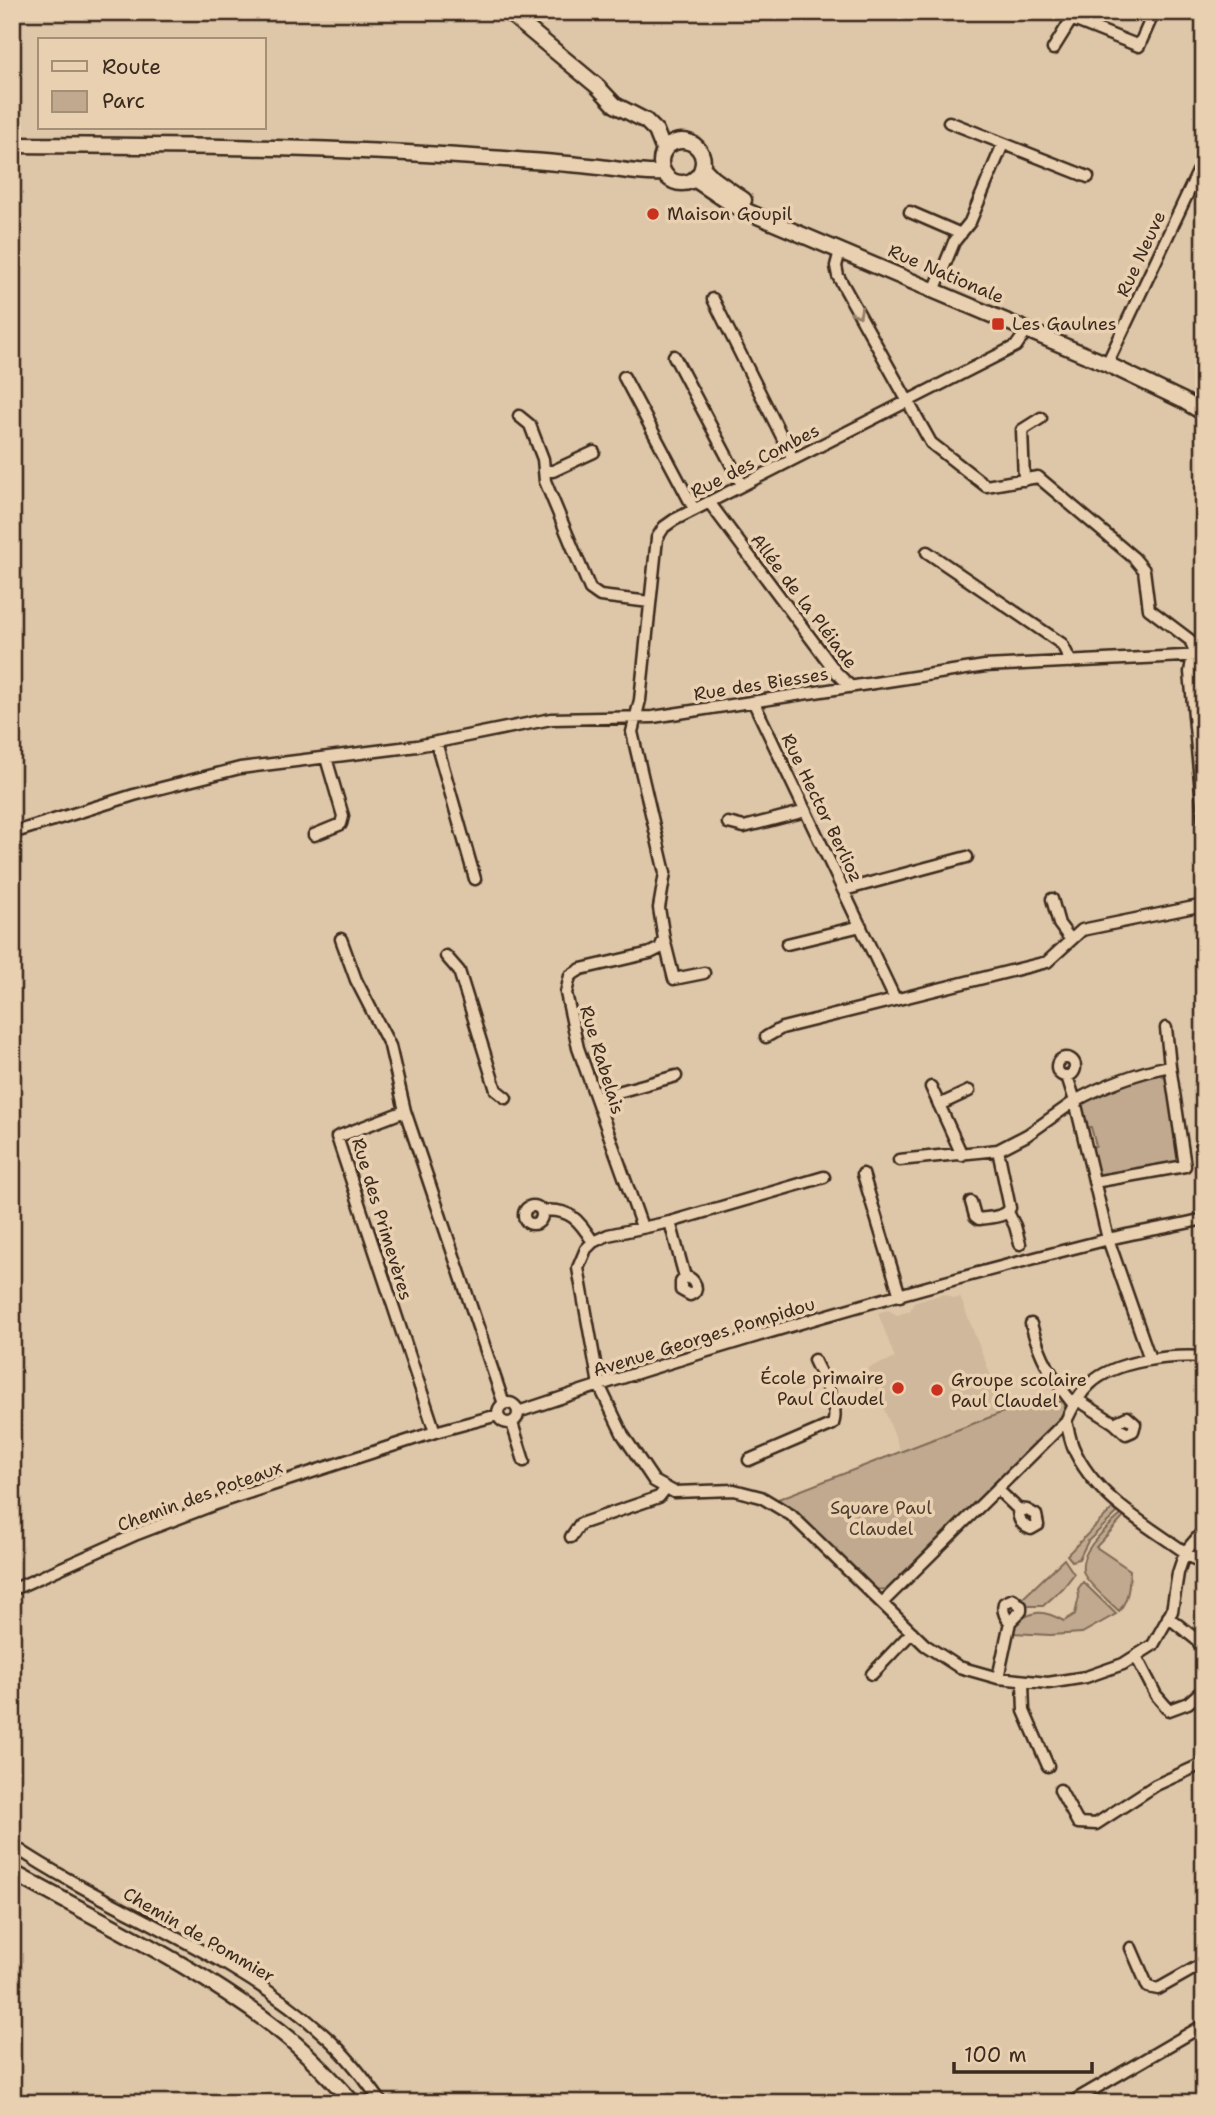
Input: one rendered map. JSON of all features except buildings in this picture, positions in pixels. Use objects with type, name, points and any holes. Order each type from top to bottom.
[{"type":"main road","points":[[508,12],[597,86],[615,105],[646,121],[656,131],[663,162],[678,183],[698,173],[702,158],[699,149],[691,143],[679,141],[669,145],[663,162]]},
{"type":"main road","points":[[597,86],[653,117],[679,141]]},
{"type":"main road","points":[[12,145],[388,152],[517,159],[612,168],[645,167],[663,162]]},
{"type":"main road","name":"Rue Nationale","points":[[698,173],[733,205],[1028,329],[1204,412]]},
{"type":"main road","points":[[12,1872],[177,1963],[232,1997],[281,2032],[328,2075],[353,2103]]},
{"type":"street","points":[[1053,49],[1074,15],[1139,46],[1154,12]]},
{"type":"street","points":[[949,122],[1088,177]]},
{"type":"street","points":[[934,290],[954,242],[970,222],[1003,144]]},
{"type":"street","name":"Rue Neuve","points":[[1107,364],[1204,159]]},
{"type":"street","points":[[910,212],[961,234]]},
{"type":"street","points":[[840,251],[836,266],[838,276],[931,443],[986,486],[1038,477],[1134,558],[1144,570],[1149,609],[1190,640],[1199,655],[1190,672],[1204,825]]},
{"type":"street","points":[[713,299],[793,459]]},
{"type":"street","name":"Rue des Combes","points":[[634,718],[639,700],[657,538],[664,527],[694,509],[1016,346],[1028,329]]},
{"type":"street","points":[[674,356],[742,485]]},
{"type":"street","points":[[624,377],[694,509]]},
{"type":"street","points":[[519,416],[530,425],[543,458],[545,481],[590,589],[600,596],[650,602]]},
{"type":"street","points":[[1024,480],[1022,430],[1041,418]]},
{"type":"street","points":[[544,471],[553,471],[594,452]]},
{"type":"street","name":"Allée de la Pléiade","points":[[709,502],[828,661],[850,685]]},
{"type":"street","points":[[927,552],[1062,644],[1071,662]]},
{"type":"street","name":"Rue des Biesses","points":[[12,833],[134,795],[240,768],[436,742],[565,717],[634,718],[754,703],[850,685],[985,666],[1199,655]]},
{"type":"street","name":"Rue Hector Berlioz","points":[[754,703],[895,999]]},
{"type":"street","points":[[634,718],[632,732],[665,873],[659,908],[674,979],[704,973]]},
{"type":"street","points":[[436,742],[475,880]]},
{"type":"street","points":[[314,835],[341,824],[343,816],[326,758]]},
{"type":"street","points":[[728,823],[744,827],[806,811]]},
{"type":"street","points":[[844,890],[967,857]]},
{"type":"street","points":[[1052,899],[1059,924],[1071,940]]},
{"type":"street","points":[[766,1037],[782,1028],[1046,962],[1083,930],[1204,905]]},
{"type":"street","points":[[787,944],[862,926]]},
{"type":"street","points":[[341,939],[356,980],[390,1045],[405,1111],[504,1404]]},
{"type":"street","name":"Rue Rabelais","points":[[642,1227],[578,1048],[566,983],[570,976],[581,969],[650,953],[660,948],[664,939]]},
{"type":"street","points":[[446,956],[459,971],[496,1090],[506,1098]]},
{"type":"street","points":[[1094,1182],[1185,1166],[1166,1028]]},
{"type":"street","points":[[899,1160],[998,1150],[1027,1135],[1075,1101],[1104,1085],[1140,1072],[1170,1066]]},
{"type":"street","points":[[596,1098],[676,1076]]},
{"type":"street","points":[[1067,1076],[1108,1239],[1150,1359]]},
{"type":"street","points":[[931,1087],[962,1155]]},
{"type":"street","points":[[939,1105],[969,1090]]},
{"type":"street","name":"Rue des Primevères","points":[[405,1111],[337,1137],[435,1432]]},
{"type":"street","points":[[998,1150],[1009,1212],[1020,1244]]},
{"type":"street","points":[[863,1174],[900,1296]]},
{"type":"street","points":[[824,1177],[670,1222],[608,1235],[593,1242],[586,1250],[579,1268],[599,1385],[623,1435],[654,1481],[674,1492],[734,1490],[761,1497],[790,1515],[925,1645],[959,1667],[1023,1682],[1048,1683],[1086,1677],[1123,1664],[1153,1645],[1172,1611],[1178,1573],[1185,1552],[1204,1530]]},
{"type":"street","points":[[971,1202],[975,1216],[979,1219],[1009,1212]]},
{"type":"street","points":[[542,1211],[557,1210],[573,1217],[581,1223],[593,1242]]},
{"type":"street","name":"Avenue Georges Pompidou","points":[[518,1412],[599,1385],[900,1296],[1108,1239],[1204,1219]]},
{"type":"street","points":[[670,1222],[685,1277]]},
{"type":"street","points":[[1031,1324],[1044,1362],[1055,1382],[1076,1403],[1114,1423]]},
{"type":"street","points":[[882,1603],[1066,1421],[1090,1384],[1111,1371],[1150,1359],[1204,1357]]},
{"type":"street","points":[[748,1460],[833,1424],[836,1416],[833,1405],[814,1360]]},
{"type":"street","points":[[504,1404],[513,1405],[518,1412],[512,1423]]},
{"type":"street","points":[[504,1404],[498,1415],[503,1422],[512,1423]]},
{"type":"street","points":[[435,1432],[498,1415]]},
{"type":"street","points":[[1066,1421],[1073,1448],[1092,1477],[1124,1508],[1204,1566]]},
{"type":"street","points":[[512,1423],[524,1461]]},
{"type":"street","name":"Chemin des Poteaux","points":[[12,1590],[137,1534],[226,1500],[435,1432]]},
{"type":"street","points":[[571,1537],[580,1524],[659,1497],[666,1488]]},
{"type":"street","points":[[997,1489],[1018,1509]]},
{"type":"street","points":[[1168,1617],[1197,1640],[1204,1651]]},
{"type":"street","points":[[998,1678],[1010,1622]]},
{"type":"street","points":[[872,1674],[912,1632]]},
{"type":"street","points":[[1136,1656],[1156,1695],[1169,1710],[1188,1703],[1204,1689]]},
{"type":"street","points":[[1023,1682],[1024,1711],[1048,1766]]},
{"type":"street","points":[[1060,1790],[1078,1823],[1096,1824],[1156,1785],[1204,1763]]},
{"type":"street","name":"Chemin de Pommier","points":[[12,1845],[97,1895],[218,1960],[290,2007],[340,2050],[382,2103]]},
{"type":"street","points":[[1130,1948],[1148,1987],[1158,1989],[1204,1963]]},
{"type":"street","points":[[1070,2103],[1204,2025]]},
{"type":"shaded area","name":"Groupe scolaire Paul Claudel","points":[[944,1294],[955,1299],[960,1297],[1005,1412],[901,1452],[868,1368],[895,1358],[878,1313],[888,1310],[897,1315],[910,1311],[914,1302]]},
{"type":"green space","points":[[1159,1073],[1169,1081],[1181,1158],[1170,1165],[1101,1175],[1096,1171],[1091,1147],[1096,1146],[1091,1127],[1086,1127],[1082,1107],[1085,1100],[1106,1090]]},
{"type":"green space","name":"Square Paul Claudel","points":[[1064,1401],[1066,1410],[1061,1417],[887,1589],[874,1590],[803,1519],[778,1499],[1006,1411]]},
{"type":"green space","points":[[1113,1508],[1118,1512],[1088,1541],[1079,1559],[1072,1561],[1067,1555]]},
{"type":"green space","points":[[1122,1514],[1124,1517],[1096,1547],[1130,1570],[1127,1597],[1119,1611],[1090,1583],[1084,1574],[1083,1566],[1095,1541]]},
{"type":"green space","points":[[1064,1559],[1074,1574],[1063,1588],[1043,1606],[1026,1606],[1023,1598]]},
{"type":"green space","points":[[1083,1582],[1116,1614],[1082,1633],[1013,1633],[1014,1624],[1032,1614],[1050,1614],[1064,1621],[1075,1614],[1078,1589]]},
{"type":"place","name":"Maison Goupil","points":[[653,214]]},
{"type":"place","name":"Les Gaulnes","points":[[998,324]]},
{"type":"place","name":"École primaire Paul Claudel","points":[[898,1388]]},
{"type":"place","name":"Groupe scolaire Paul Claudel","points":[[937,1390]]}]
